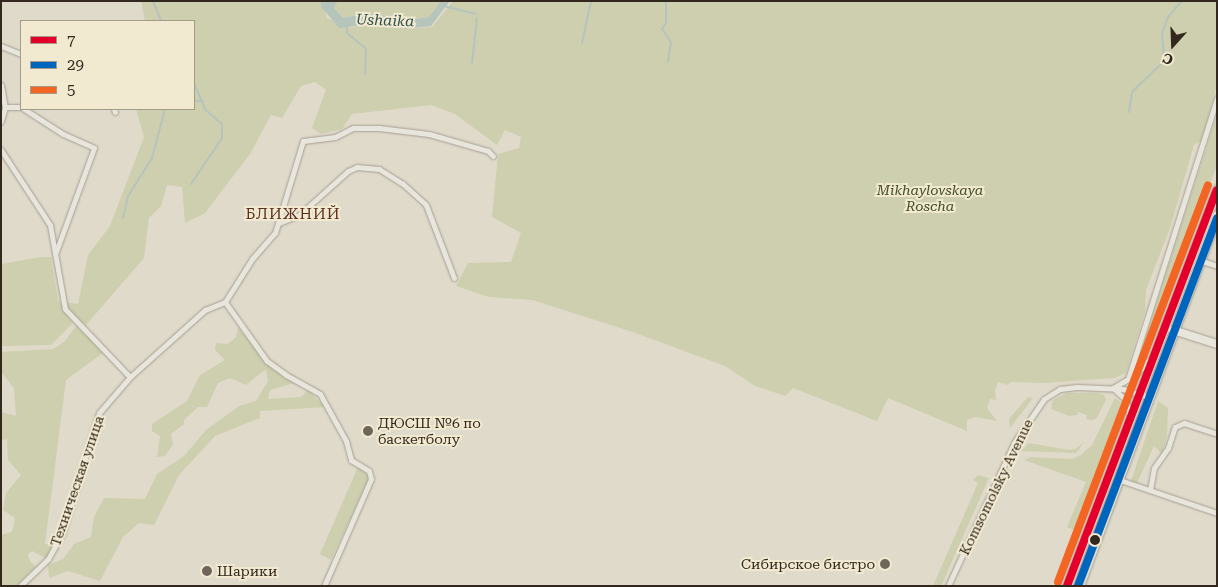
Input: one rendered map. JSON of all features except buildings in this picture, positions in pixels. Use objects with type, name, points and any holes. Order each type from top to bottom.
[{"type":"main road","points":[[1079,586],[1150,398],[1169,328],[1217,190]]},
{"type":"main road","points":[[1067,586],[1156,351],[1169,328],[1217,215]]},
{"type":"street","points":[[1,46],[20,54]]},
{"type":"street","points":[[1,85],[5,107],[1,121]]},
{"type":"street","points":[[1128,379],[1217,98]]},
{"type":"street","points":[[5,107],[20,108]]},
{"type":"street","points":[[25,110],[63,134],[94,148],[56,253]]},
{"type":"street","points":[[324,586],[371,479],[369,471],[351,460],[346,441],[320,394],[286,376],[267,361],[225,302],[278,223],[303,141],[336,137],[353,128],[379,128],[429,134],[493,156]]},
{"type":"street","points":[[1,150],[48,219],[56,253],[60,291],[65,309],[130,377]]},
{"type":"street","points":[[278,223],[299,214],[348,171],[356,167],[379,169],[403,184],[426,205],[454,278]]},
{"type":"street","points":[[1199,260],[1217,266]]},
{"type":"street","name":"Техническая улица","points":[[20,586],[48,559],[56,547],[99,413],[130,377],[205,310],[225,302]]},
{"type":"street","points":[[1169,328],[1217,344]]},
{"type":"street","points":[[1131,420],[1126,400],[1113,388],[1128,379],[1156,351]]},
{"type":"street","name":"Komsomolsky Avenue","points":[[948,586],[1014,444],[1039,404],[1054,392],[1066,387],[1113,388],[1150,398]]},
{"type":"street","points":[[1150,490],[1154,468],[1168,448],[1175,427],[1184,423],[1217,434]]},
{"type":"street","points":[[1120,480],[1217,513]]},
{"type":"green space","name":"Mikhaylovskaya Roscha","points":[[141,1],[321,1],[327,18],[348,28],[376,24],[405,29],[432,27],[453,1],[1217,1],[1217,85],[1202,140],[1194,145],[1170,228],[1146,290],[1145,311],[1126,373],[1114,378],[1045,383],[1011,382],[1008,385],[998,382],[995,390],[996,400],[990,399],[987,408],[997,421],[976,417],[967,420],[967,431],[888,398],[877,421],[793,388],[785,396],[755,386],[725,366],[630,331],[532,300],[489,297],[456,286],[468,263],[511,262],[521,233],[492,217],[498,154],[519,148],[521,137],[505,130],[497,145],[455,114],[431,105],[352,114],[342,129],[321,134],[312,128],[326,90],[315,82],[301,86],[282,118],[271,115],[250,154],[205,213],[185,223],[182,187],[167,185],[161,206],[149,218],[144,258],[86,325],[70,314],[64,302],[78,304],[88,255],[110,226],[144,137],[136,110],[195,110],[195,20],[145,20]]},
{"type":"green space","points":[[338,1],[441,1],[429,17],[408,20],[367,13],[343,18],[334,8]]},
{"type":"green space","points":[[1217,115],[1217,166],[1180,256],[1147,352],[1136,366]]},
{"type":"green space","points":[[51,257],[58,300],[73,323],[51,345],[1,346],[1,264]]},
{"type":"green space","points":[[76,326],[104,352],[66,380],[45,544],[53,545],[47,559],[32,551],[28,554],[30,561],[36,567],[16,586],[4,586],[1,583],[1,535],[12,532],[15,518],[3,510],[6,493],[21,475],[8,460],[7,439],[1,440],[1,412],[16,416],[14,388],[1,372],[1,352],[53,349],[65,341]]},
{"type":"green space","points":[[238,327],[265,362],[294,383],[270,390],[268,399],[301,397],[308,390],[325,407],[260,411],[260,418],[215,436],[179,475],[154,525],[139,523],[123,537],[100,581],[68,571],[49,578],[48,565],[63,559],[74,544],[91,537],[94,517],[104,498],[145,499],[157,474],[184,456],[206,430],[239,406],[256,401],[268,381],[266,369],[246,385],[230,378],[218,383],[207,407],[198,407],[184,420],[184,424],[171,434],[173,444],[165,456],[157,457],[160,436],[152,431],[152,424],[187,401],[200,375],[225,360],[215,350],[216,343],[228,344],[236,337]]},
{"type":"green space","points":[[1067,393],[1098,393],[1104,395],[1106,400],[1096,419],[1091,420],[1086,419],[1087,415],[1078,412],[1077,415],[1069,416],[1051,409],[1053,400]]},
{"type":"green space","points":[[1028,397],[1033,398],[1010,428],[1009,419]]},
{"type":"green space","points":[[1115,398],[1125,406],[1071,550],[1068,550],[1076,531],[1067,527],[1086,482],[1024,460],[1031,457],[1072,459],[1081,455],[1092,445]]},
{"type":"green space","points":[[1158,401],[1168,408],[1167,437],[1162,454],[1154,446],[1137,483],[1131,481]]},
{"type":"green space","points":[[1085,441],[1076,453],[1021,451],[1029,443],[1069,450],[1076,449]]},
{"type":"green space","points":[[358,467],[368,476],[368,481],[331,560],[320,554]]},
{"type":"green space","points":[[978,475],[989,478],[941,586],[933,586],[978,483],[973,480]]},
{"type":"water","name":"Ushaika","points":[[321,1],[338,1],[334,8],[343,18],[367,13],[408,20],[429,17],[441,1],[450,1],[431,26],[405,29],[376,24],[339,28],[321,7]]},
{"type":"waterway","points":[[153,1],[161,20]]},
{"type":"waterway","points":[[582,43],[591,1]]},
{"type":"waterway","points":[[666,1],[666,23],[662,29],[671,42],[668,62]]},
{"type":"waterway","points":[[1129,112],[1132,92],[1164,61],[1162,33],[1168,17],[1182,1]]},
{"type":"waterway","points":[[444,6],[475,14]]},
{"type":"waterway","points":[[472,63],[477,18]]},
{"type":"waterway","points":[[347,27],[347,33],[366,49],[365,74]]},
{"type":"waterway","points":[[191,184],[222,138],[222,124],[205,109],[195,85]]},
{"type":"waterway","points":[[195,101],[203,101]]},
{"type":"waterway","points":[[123,218],[128,196],[152,158],[165,110]]},
{"type":"transit line","name":"5","points":[[1058,582],[1208,185]]},
{"type":"transit line","name":"7","points":[[1067,586],[1217,190]]},
{"type":"transit line","name":"29","points":[[1078,586],[1217,218]]},
{"type":"place","name":"ДЮСШ №6 по баскетболу","points":[[368,431]]},
{"type":"place","name":"Сибирское бистро","points":[[885,564]]},
{"type":"place","name":"Шарики","points":[[207,571]]},
{"type":"district","name":"БЛИЖНИЙ","points":[[293,215]]}]
